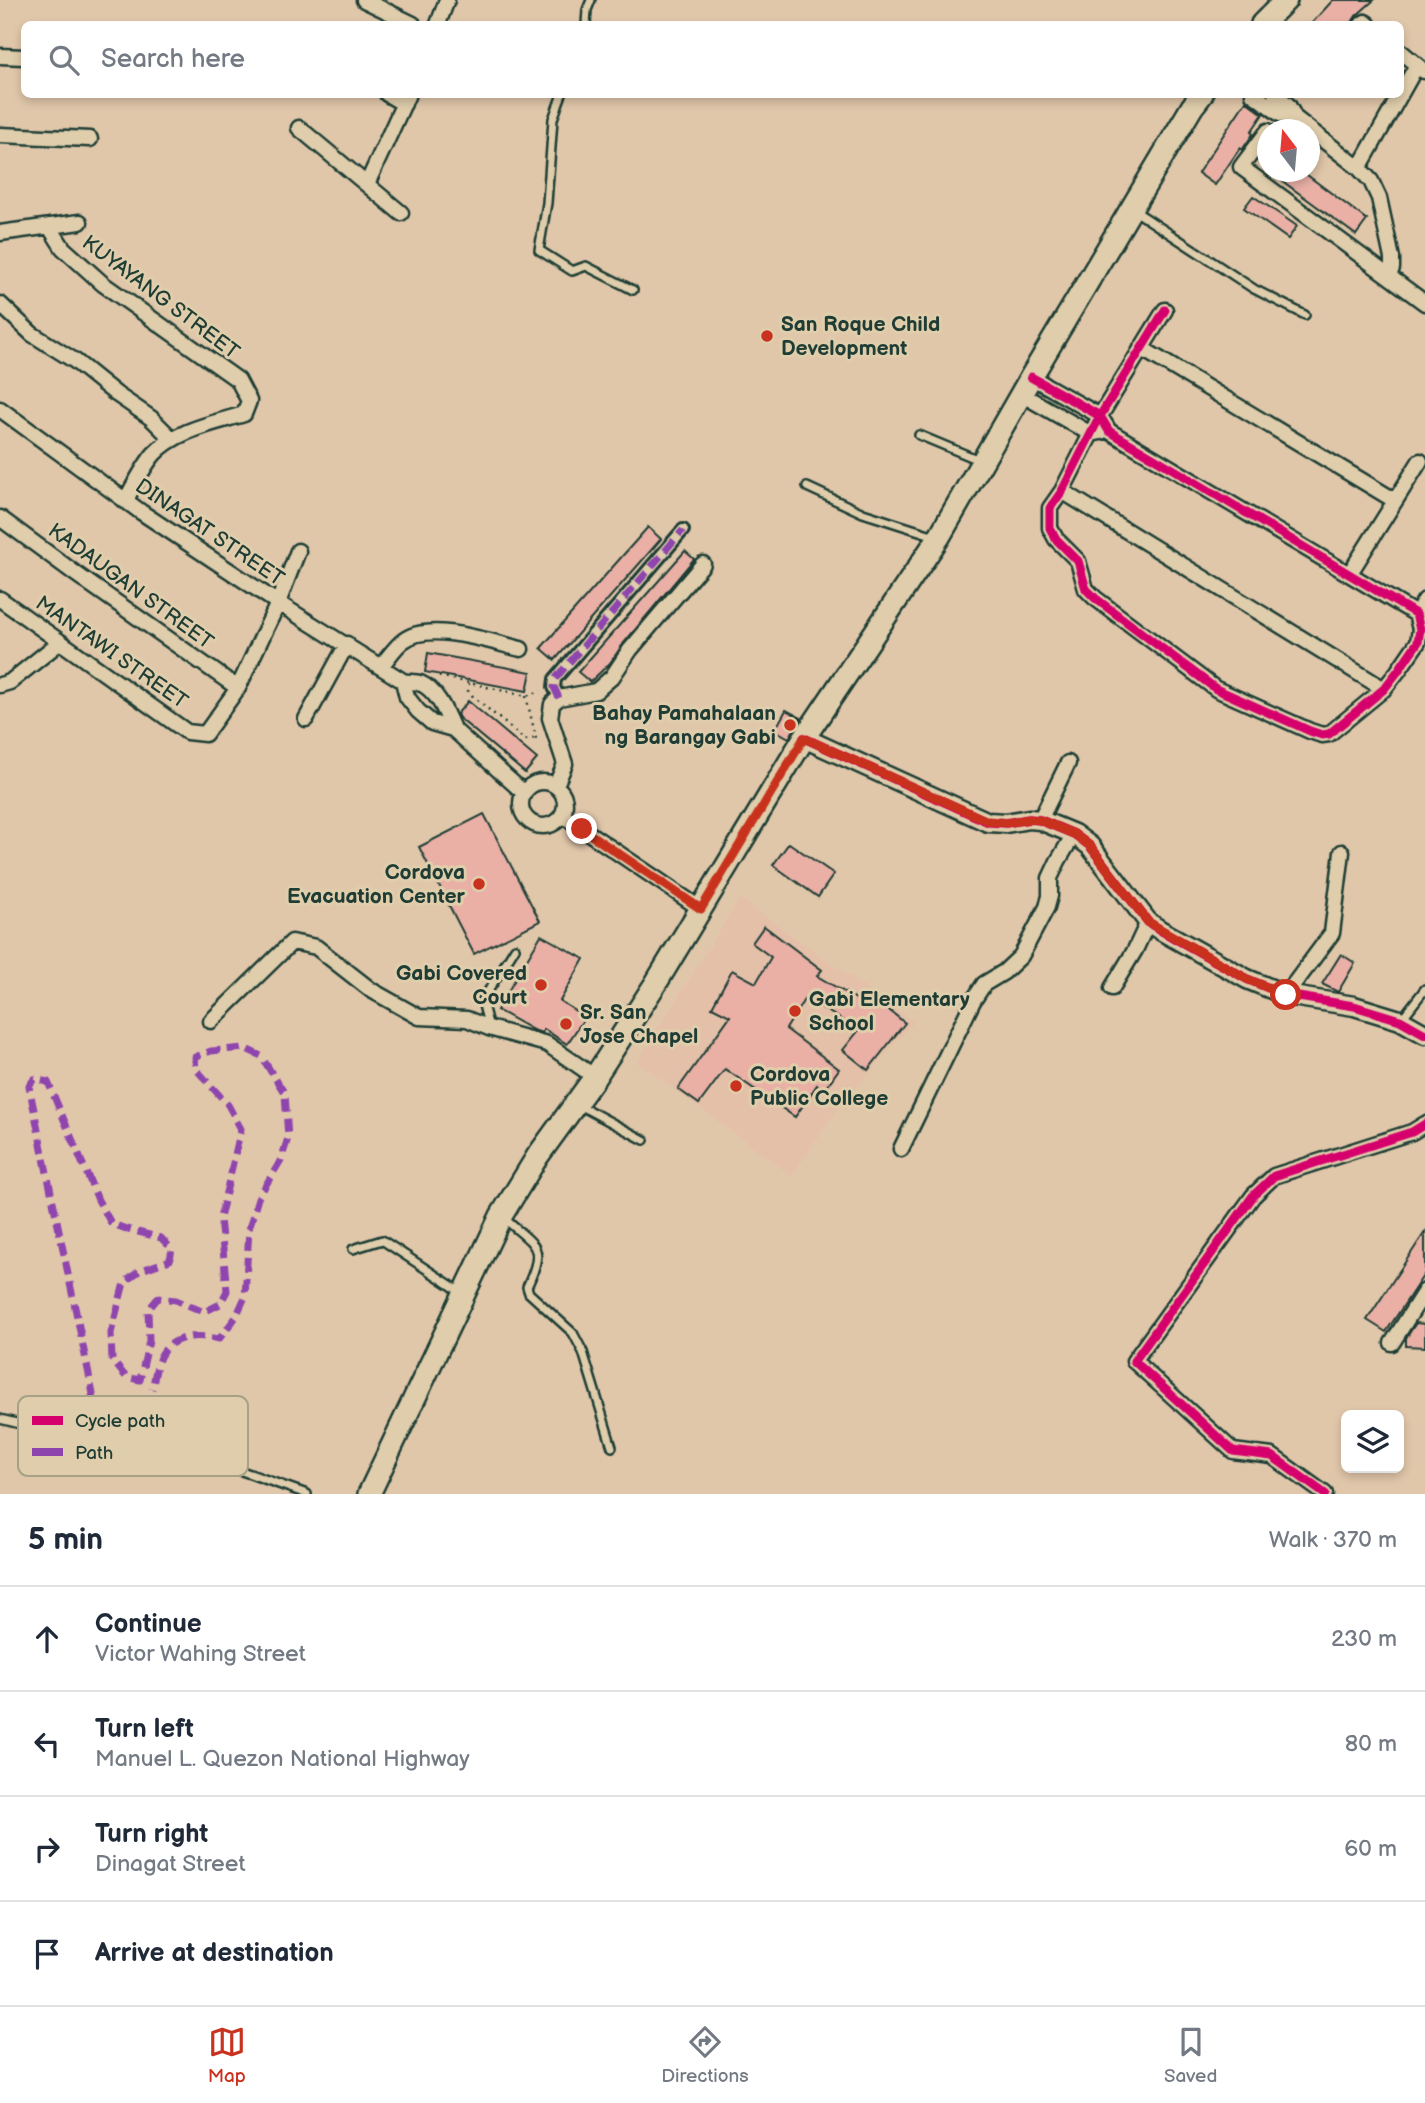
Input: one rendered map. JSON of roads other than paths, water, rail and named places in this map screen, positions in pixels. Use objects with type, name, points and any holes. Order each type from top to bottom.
[{"type":"main road","points":[[1265,21],[1286,0]]},
{"type":"main road","points":[[369,1494],[501,1216],[537,1157],[577,1104],[656,983],[804,738],[939,537],[1199,98]]},
{"type":"street","points":[[364,0],[407,21]]},
{"type":"street","points":[[439,21],[447,0]]},
{"type":"street","points":[[1404,54],[1421,68],[1404,95]]},
{"type":"street","points":[[0,56],[21,57]]},
{"type":"street","points":[[1263,98],[1290,108],[1371,181],[1379,198],[1392,258],[1389,276]]},
{"type":"street","points":[[1359,168],[1402,98]]},
{"type":"street","points":[[367,184],[406,99]]},
{"type":"street","points":[[299,128],[401,213]]},
{"type":"street","points":[[0,135],[90,139]]},
{"type":"street","points":[[1257,145],[1241,167],[1257,179]]},
{"type":"street","points":[[1261,182],[1425,303]]},
{"type":"street","points":[[0,233],[80,222]]},
{"type":"street","name":"KUYAYANG STREET","points":[[49,226],[63,248],[103,284],[238,380],[249,401],[244,414],[197,428],[173,439]]},
{"type":"street","points":[[0,304],[32,334],[75,361],[151,418],[173,439],[155,454],[125,501]]},
{"type":"street","points":[[1026,386],[1100,416],[1109,431],[1416,614],[1420,629],[1418,642],[1384,689],[1337,730],[1322,735],[1216,689],[1094,598],[1086,589],[1078,561],[1056,539],[1050,528],[1050,508],[1062,491],[1100,416],[1165,310]]},
{"type":"street","points":[[1141,348],[1394,500]]},
{"type":"street","points":[[1026,386],[1091,434],[1109,431]]},
{"type":"street","name":"DINAGAT STREET","points":[[0,409],[125,501],[278,603],[403,681],[421,684],[445,710],[453,729],[523,792]]},
{"type":"street","points":[[1350,573],[1420,461]]},
{"type":"street","points":[[1062,491],[1384,689]]},
{"type":"street","name":"KADAUGAN STREET","points":[[0,517],[238,688]]},
{"type":"street","points":[[556,785],[565,764],[550,718],[557,692],[555,679],[682,530]]},
{"type":"street","name":"MANTAWI STREET","points":[[0,599],[187,732],[205,734],[238,688],[278,603],[298,551]]},
{"type":"street","points":[[557,692],[596,691],[612,677],[630,650],[703,564]]},
{"type":"street","points":[[1416,614],[1425,600]]},
{"type":"street","points":[[381,666],[404,639],[418,633],[459,635],[521,649]]},
{"type":"street","points":[[0,685],[10,682],[60,642]]},
{"type":"street","points":[[306,719],[347,644]]},
{"type":"street","name":"DINAGAT STREET","points":[[403,681],[407,697],[413,706],[432,723],[453,729]]},
{"type":"street","points":[[804,738],[988,821],[1006,823],[1040,820],[1074,834],[1090,846],[1148,922],[1247,979],[1286,995],[1354,1006],[1400,1020],[1425,1034]]},
{"type":"street","points":[[1040,820],[1068,763]]},
{"type":"street","points":[[541,781],[556,785],[564,797],[565,808],[562,815],[547,826],[531,823],[521,811],[523,792],[533,783],[541,781]]},
{"type":"street","points":[[562,815],[701,909]]},
{"type":"street","points":[[901,1149],[973,1001],[984,984],[1021,957],[1047,907],[1050,878],[1074,834]]},
{"type":"street","points":[[1286,995],[1332,933],[1342,852]]},
{"type":"street","points":[[1112,988],[1148,922]]},
{"type":"street","points":[[211,1021],[292,942],[316,947],[371,990],[419,1017],[467,1019],[547,1044],[595,1077]]},
{"type":"street","points":[[1325,1494],[1272,1456],[1233,1451],[1134,1362],[1253,1196],[1274,1176],[1412,1132],[1425,1124]]},
{"type":"street","points":[[1392,1343],[1425,1291]]},
{"type":"street","points":[[1408,1315],[1425,1316]]},
{"type":"lane","points":[[586,21],[591,0]]},
{"type":"lane","points":[[560,98],[552,119],[547,203],[539,250],[572,271],[586,266],[633,290]]},
{"type":"lane","points":[[1132,208],[1254,289],[1305,316]]},
{"type":"lane","points":[[919,435],[983,462]]},
{"type":"lane","points":[[807,486],[863,513],[939,537]]},
{"type":"lane","points":[[489,1028],[482,1001],[515,948]]},
{"type":"lane","points":[[1400,1020],[1425,989]]},
{"type":"lane","points":[[577,1104],[644,1140]]},
{"type":"lane","points":[[501,1216],[533,1245],[538,1255],[537,1265],[527,1287],[529,1293],[573,1333],[583,1352],[612,1447]]},
{"type":"lane","points":[[353,1249],[382,1240],[464,1295]]},
{"type":"lane","points":[[0,1419],[18,1423]]},
{"type":"lane","points":[[248,1473],[307,1494]]},
{"type":"place","name":"San Roque Child Development","points":[[767,336]]},
{"type":"place","name":"Bahay Pamahalaan ng Barangay Gabi","points":[[790,725]]},
{"type":"place","name":"Cordova Evacuation Center","points":[[479,884]]},
{"type":"place","name":"Gabi Covered Court","points":[[541,985]]},
{"type":"place","name":"Gabi Elementary School","points":[[795,1011]]},
{"type":"place","name":"Sr. San Jose Chapel","points":[[566,1024]]},
{"type":"place","name":"Cordova Public College","points":[[736,1086]]}]
